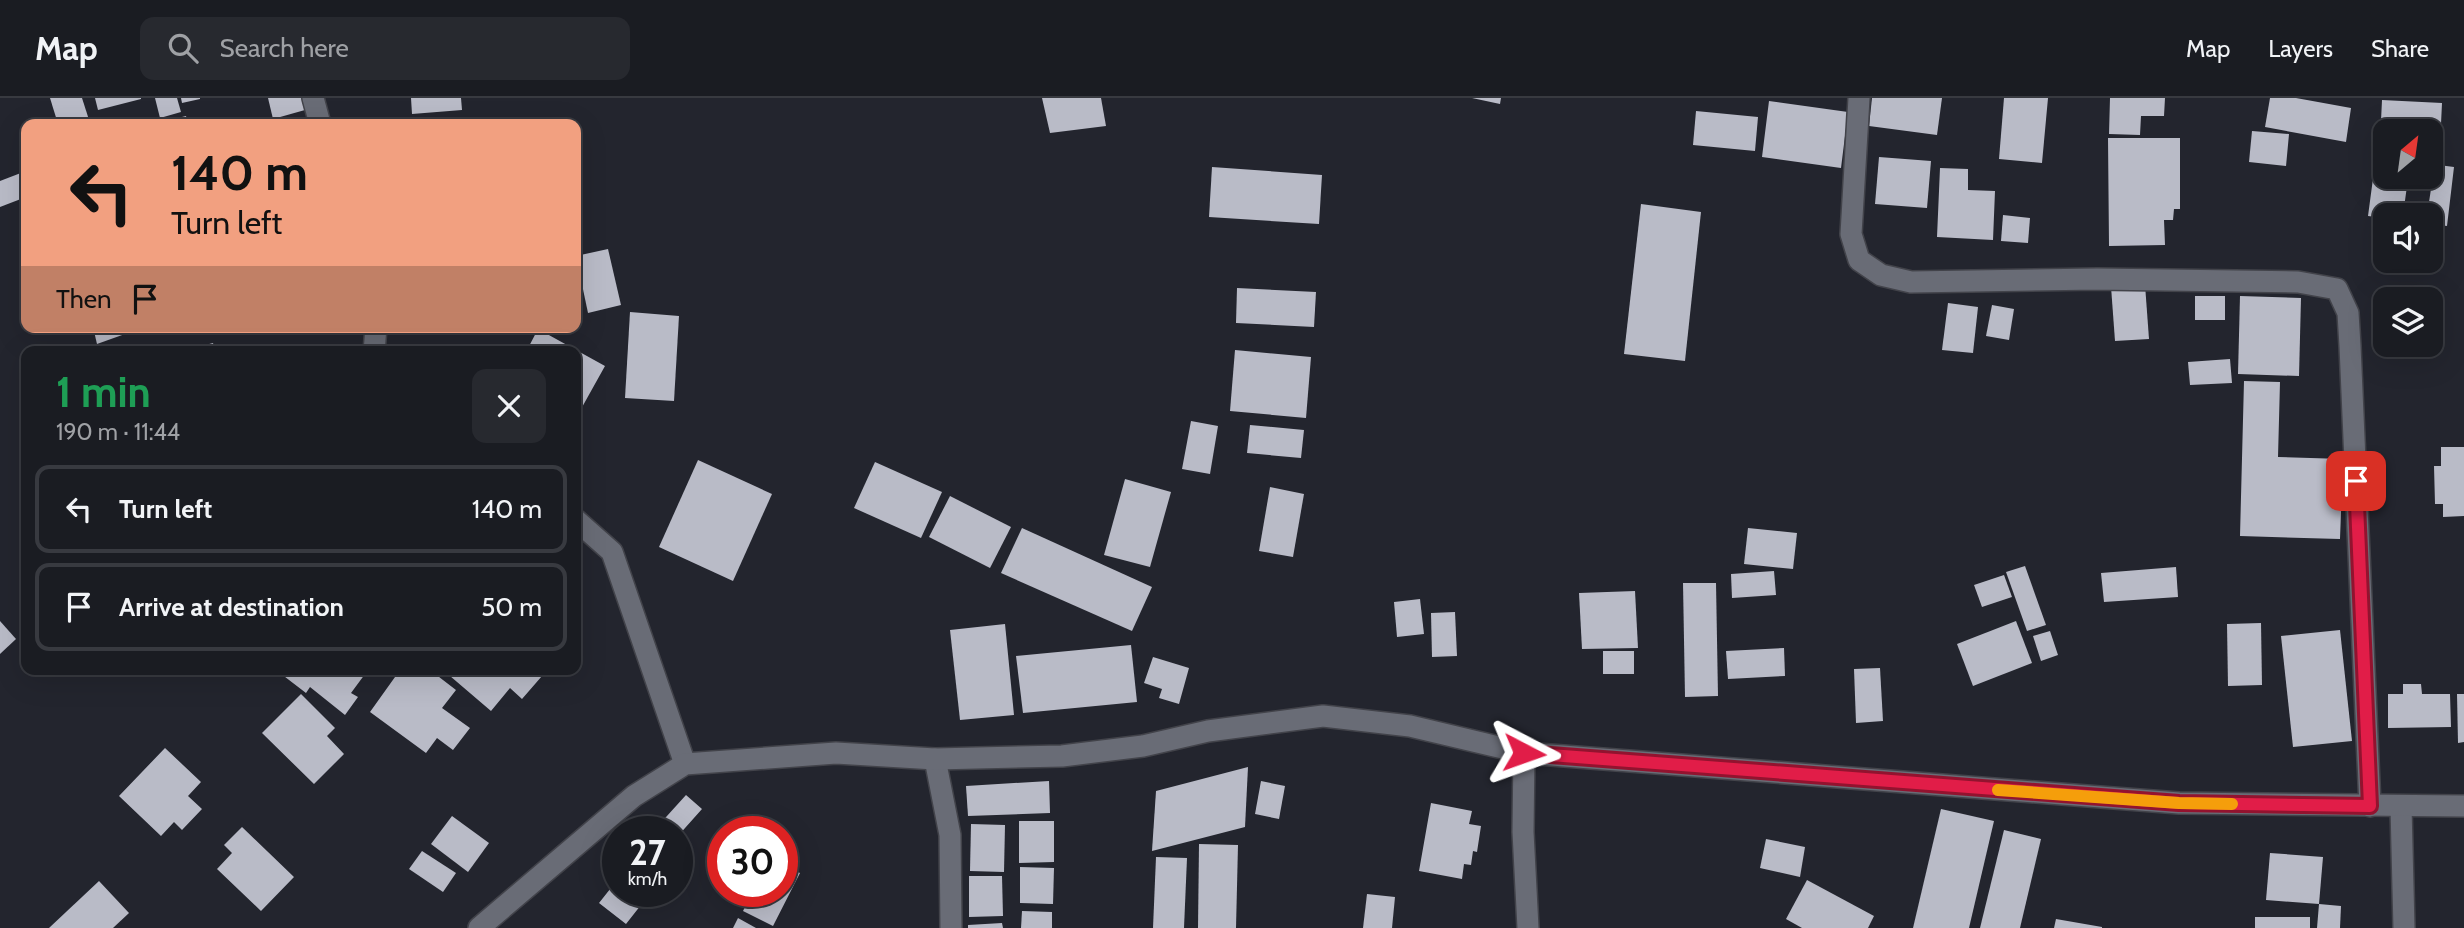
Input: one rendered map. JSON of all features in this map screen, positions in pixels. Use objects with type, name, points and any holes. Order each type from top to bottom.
[{"type":"street","points":[[313,98],[319,119]]},
{"type":"street","points":[[1859,98],[1852,234],[1859,260],[1881,275],[1911,282],[2097,279],[2298,282],[2337,289],[2348,313],[2370,806]]},
{"type":"street","points":[[581,524],[612,552],[685,764]]},
{"type":"street","points":[[479,928],[634,796],[685,764],[836,753],[935,759],[1062,756],[1143,746],[1208,731],[1323,716],[1410,726],[1524,753],[2179,803],[2464,807]]},
{"type":"street","points":[[1524,753],[1523,832],[1528,928]]},
{"type":"street","points":[[935,759],[950,835],[951,928]]},
{"type":"street","points":[[2401,807],[2404,928]]},
{"type":"building","points":[[50,98],[82,98],[89,119],[56,119]]},
{"type":"building","points":[[95,98],[141,98],[141,99],[98,110]]},
{"type":"building","points":[[155,98],[177,98],[181,112],[160,118]]},
{"type":"building","points":[[181,98],[200,98],[200,99],[182,103]]},
{"type":"building","points":[[268,98],[302,98],[305,110],[273,119]]},
{"type":"building","points":[[411,98],[461,98],[462,110],[412,114]]},
{"type":"building","points":[[1042,98],[1101,98],[1106,126],[1050,133]]},
{"type":"building","points":[[1472,98],[1501,98],[1500,104]]},
{"type":"building","points":[[1872,98],[1942,98],[1937,135],[1869,126]]},
{"type":"building","points":[[2004,98],[2048,98],[2042,163],[1999,159]]},
{"type":"building","points":[[2110,98],[2165,98],[2164,116],[2141,116],[2140,135],[2109,134]]},
{"type":"building","points":[[2270,98],[2296,98],[2351,108],[2346,142],[2265,127]]},
{"type":"building","points":[[2382,100],[2442,103],[2441,119],[2381,119]]},
{"type":"building","points":[[1769,101],[1848,112],[1841,168],[1762,157]]},
{"type":"building","points":[[1696,111],[1758,117],[1755,151],[1693,145]]},
{"type":"building","points":[[2252,131],[2289,134],[2286,166],[2249,162]]},
{"type":"building","points":[[2108,138],[2180,138],[2180,209],[2174,209],[2173,220],[2164,220],[2165,245],[2109,246]]},
{"type":"building","points":[[1879,157],[1931,161],[1927,208],[1875,204]]},
{"type":"building","points":[[2443,166],[2454,167],[2447,226],[2443,226],[2443,203],[2429,203],[2431,189],[2443,189]]},
{"type":"building","points":[[1212,167],[1322,175],[1319,224],[1209,217]]},
{"type":"building","points":[[1940,168],[1968,169],[1968,190],[1995,191],[1993,240],[1937,237]]},
{"type":"building","points":[[21,173],[21,199],[0,207],[0,181]]},
{"type":"building","points":[[2373,178],[2373,189],[2407,189],[2405,203],[2373,203],[2373,217],[2368,216]]},
{"type":"building","points":[[1641,204],[1701,212],[1685,361],[1624,354]]},
{"type":"building","points":[[2003,215],[2030,218],[2028,243],[2001,241]]},
{"type":"building","points":[[608,249],[621,305],[588,313],[581,280],[581,255]]},
{"type":"building","points":[[2144,271],[2149,339],[2115,341],[2110,273]]},
{"type":"building","points":[[1237,288],[1316,292],[1314,327],[1236,323]]},
{"type":"building","points":[[2195,296],[2225,296],[2225,320],[2195,320]]},
{"type":"building","points":[[2240,296],[2301,298],[2299,376],[2238,374]]},
{"type":"building","points":[[1948,303],[1978,307],[1973,353],[1942,350]]},
{"type":"building","points":[[1992,305],[2014,309],[2009,340],[1986,336]]},
{"type":"building","points":[[630,312],[679,316],[674,401],[625,398]]},
{"type":"building","points":[[94,333],[125,333],[125,334],[97,344]]},
{"type":"building","points":[[536,333],[545,333],[569,346],[529,346]]},
{"type":"building","points":[[1235,350],[1311,357],[1306,418],[1230,411]]},
{"type":"building","points":[[581,353],[605,366],[581,409]]},
{"type":"building","points":[[2230,359],[2232,383],[2190,385],[2188,362]]},
{"type":"building","points":[[2244,381],[2280,382],[2278,457],[2343,459],[2340,539],[2240,536]]},
{"type":"building","points":[[1191,421],[1218,426],[1210,474],[1182,469]]},
{"type":"building","points":[[1250,425],[1304,430],[1301,458],[1247,453]]},
{"type":"building","points":[[2441,447],[2464,447],[2464,516],[2443,517],[2443,504],[2435,504],[2434,466],[2441,466]]},
{"type":"building","points":[[698,460],[772,494],[733,581],[659,547]]},
{"type":"building","points":[[875,462],[942,492],[921,538],[854,508]]},
{"type":"building","points":[[1125,479],[1171,492],[1150,567],[1104,555]]},
{"type":"building","points":[[1270,487],[1304,494],[1293,557],[1259,551]]},
{"type":"building","points":[[950,496],[1011,527],[990,568],[929,537]]},
{"type":"building","points":[[1022,528],[1152,587],[1132,631],[1001,573]]},
{"type":"building","points":[[1748,528],[1797,533],[1793,569],[1744,564]]},
{"type":"building","points":[[2025,566],[2046,625],[2027,631],[2006,572]]},
{"type":"building","points":[[2176,567],[2178,597],[2104,602],[2101,573]]},
{"type":"building","points":[[1774,571],[1776,595],[1732,598],[1731,574]]},
{"type":"building","points":[[2004,575],[2012,597],[1982,607],[1974,585]]},
{"type":"building","points":[[1683,583],[1716,583],[1718,696],[1685,697]]},
{"type":"building","points":[[1635,591],[1638,648],[1582,649],[1579,593]]},
{"type":"building","points":[[1420,599],[1424,634],[1397,637],[1394,602]]},
{"type":"building","points":[[1455,612],[1457,656],[1432,657],[1431,613]]},
{"type":"building","points":[[0,621],[16,639],[0,654]]},
{"type":"building","points":[[2016,621],[2032,663],[1973,686],[1957,644]]},
{"type":"building","points":[[2261,623],[2262,685],[2228,686],[2227,624]]},
{"type":"building","points":[[1005,624],[1014,715],[960,720],[950,630]]},
{"type":"building","points":[[2340,630],[2352,741],[2293,747],[2281,636]]},
{"type":"building","points":[[2050,631],[2058,655],[2041,661],[2033,636]]},
{"type":"building","points":[[1131,645],[1137,702],[1023,713],[1016,656]]},
{"type":"building","points":[[1784,648],[1785,676],[1728,679],[1726,651]]},
{"type":"building","points":[[1603,651],[1634,651],[1634,674],[1603,674]]},
{"type":"building","points":[[1153,657],[1189,668],[1179,704],[1159,698],[1162,689],[1144,683]]},
{"type":"building","points":[[1880,668],[1883,721],[1856,723],[1854,669]]},
{"type":"building","points":[[283,675],[364,675],[351,693],[358,697],[345,715],[310,687],[306,693]]},
{"type":"building","points":[[396,675],[436,675],[456,690],[442,708],[470,728],[453,750],[437,738],[426,753],[370,712]]},
{"type":"building","points":[[449,675],[542,676],[522,699],[510,688],[491,711]]},
{"type":"building","points":[[2403,684],[2421,684],[2422,694],[2450,694],[2451,727],[2388,728],[2388,694],[2403,694]]},
{"type":"building","points":[[301,694],[335,728],[327,736],[344,754],[314,784],[262,733]]},
{"type":"building","points":[[2457,694],[2464,694],[2464,742],[2458,743]]},
{"type":"building","points":[[165,748],[201,782],[188,796],[202,809],[182,830],[174,822],[161,836],[119,796]]},
{"type":"building","points":[[1248,767],[1245,827],[1152,851],[1156,791]]},
{"type":"building","points":[[1049,781],[1050,813],[968,816],[966,786]]},
{"type":"building","points":[[1261,781],[1285,786],[1279,819],[1255,814]]},
{"type":"building","points":[[686,795],[702,809],[693,819],[693,816],[667,816]]},
{"type":"building","points":[[1431,803],[1472,811],[1469,824],[1481,826],[1477,852],[1473,851],[1471,865],[1464,864],[1462,879],[1419,871]]},
{"type":"building","points":[[1941,809],[1994,821],[1969,928],[1913,928]]},
{"type":"building","points":[[452,816],[489,843],[468,872],[431,844]]},
{"type":"building","points":[[1019,821],[1054,821],[1054,862],[1019,863]]},
{"type":"building","points":[[971,824],[1005,825],[1004,872],[970,871]]},
{"type":"building","points":[[242,827],[294,877],[261,911],[217,869],[232,853],[224,845]]},
{"type":"building","points":[[2004,830],[2041,839],[2020,928],[1980,928]]},
{"type":"building","points":[[1766,839],[1805,847],[1800,877],[1760,868]]},
{"type":"building","points":[[1199,844],[1238,845],[1236,928],[1198,928]]},
{"type":"building","points":[[422,851],[456,873],[443,892],[409,869]]},
{"type":"building","points":[[2270,853],[2323,857],[2319,904],[2266,900]]},
{"type":"building","points":[[1156,857],[1187,858],[1184,928],[1153,928]]},
{"type":"building","points":[[1020,867],[1054,868],[1053,904],[1020,903]]},
{"type":"building","points":[[969,876],[1002,876],[1003,916],[969,917]]},
{"type":"building","points":[[1807,880],[1874,916],[1868,928],[1802,928],[1786,919]]},
{"type":"building","points":[[99,881],[129,913],[113,928],[49,928]]},
{"type":"building","points":[[1367,894],[1395,897],[1392,928],[1363,928]]},
{"type":"building","points":[[2319,904],[2341,906],[2340,928],[2317,928]]},
{"type":"building","points":[[604,907],[639,907],[626,924]]},
{"type":"building","points":[[745,907],[783,907],[773,926],[743,911]]},
{"type":"building","points":[[1022,911],[1052,912],[1052,928],[1021,928]]},
{"type":"building","points":[[2255,917],[2310,917],[2310,928],[2255,928]]},
{"type":"building","points":[[738,918],[756,928],[733,928]]},
{"type":"building","points":[[2056,919],[2102,927],[2102,928],[2054,928]]},
{"type":"building","points":[[1002,923],[1003,928],[968,928],[968,925]]},
{"type":"slow traffic","points":[[1998,790],[2179,803],[2232,804]]},
{"type":"route","points":[[1524,753],[2179,803],[2370,806],[2356,481]]}]
